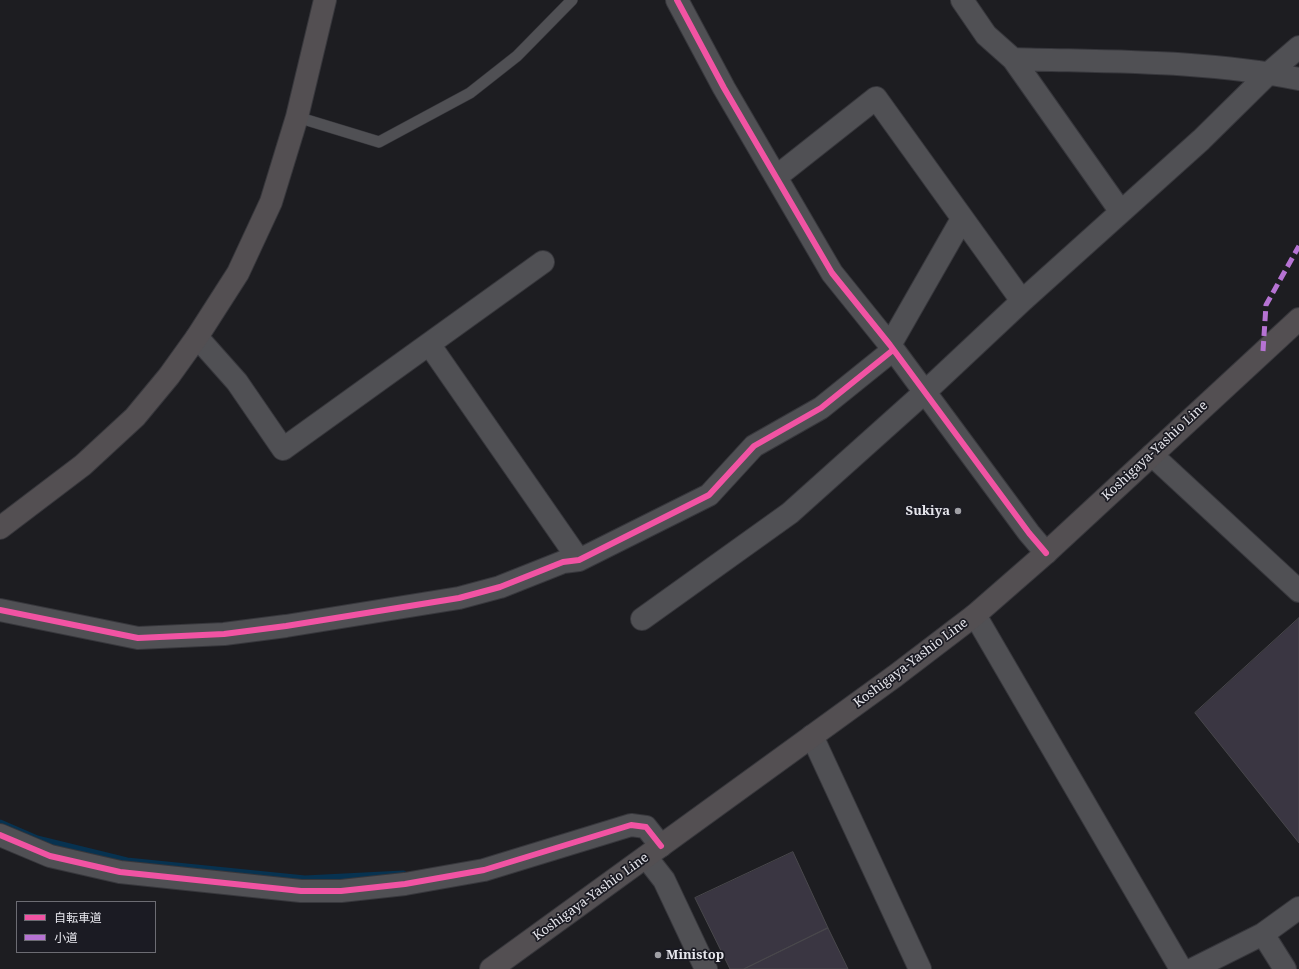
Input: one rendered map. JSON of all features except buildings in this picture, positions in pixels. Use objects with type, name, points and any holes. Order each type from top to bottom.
[{"type":"main road","points":[[0,528],[83,465],[135,417],[169,376],[197,337],[238,273],[271,202],[297,117],[326,0]]},
{"type":"main road","name":"Koshigaya-Yashio Line","points":[[496,967],[975,615],[1046,553],[1299,319]]},
{"type":"street","points":[[677,0],[724,88],[832,273],[891,347],[1046,553]]},
{"type":"street","points":[[962,0],[986,35],[1012,59],[1121,212]]},
{"type":"street","points":[[642,619],[790,513],[925,392],[1200,140],[1269,73],[1299,47]]},
{"type":"street","points":[[1012,59],[1208,65],[1269,73],[1299,79]]},
{"type":"street","points":[[776,178],[876,98],[1022,302]]},
{"type":"street","points":[[0,610],[138,638],[224,634],[286,626],[460,598],[500,587],[564,562],[579,560],[709,495],[754,446],[821,408],[891,347],[962,219]]},
{"type":"street","points":[[197,337],[237,382],[283,449],[543,262]]},
{"type":"street","points":[[429,344],[579,560]]},
{"type":"street","points":[[1152,455],[1299,592]]},
{"type":"street","points":[[975,615],[1181,969]]},
{"type":"street","points":[[812,736],[920,969]]},
{"type":"street","points":[[0,835],[50,856],[120,872],[301,891],[341,891],[405,884],[484,870],[631,825],[646,827],[664,880],[706,969]]},
{"type":"street","points":[[1193,969],[1264,934],[1299,908]]},
{"type":"street","points":[[1264,934],[1285,969]]},
{"type":"lane","points":[[297,117],[379,142],[470,93],[517,56],[572,0]]},
{"type":"waterway","points":[[0,823],[37,839],[127,861],[305,879],[403,874]]},
{"type":"marked path","points":[[1263,351],[1266,305],[1299,246]]},
{"type":"cycle path","points":[[677,0],[724,88],[832,273],[890,345],[1029,533],[1046,553]]},
{"type":"cycle path","points":[[0,610],[138,638],[224,634],[286,626],[459,598],[500,587],[563,562],[579,560],[709,495],[754,446],[821,408],[893,350]]},
{"type":"cycle path","points":[[0,835],[50,856],[120,872],[301,891],[341,891],[405,884],[484,870],[631,825],[646,827],[661,846]]},
{"type":"place","name":"Sukiya","points":[[958,511]]},
{"type":"place","name":"Ministop","points":[[658,955]]}]
